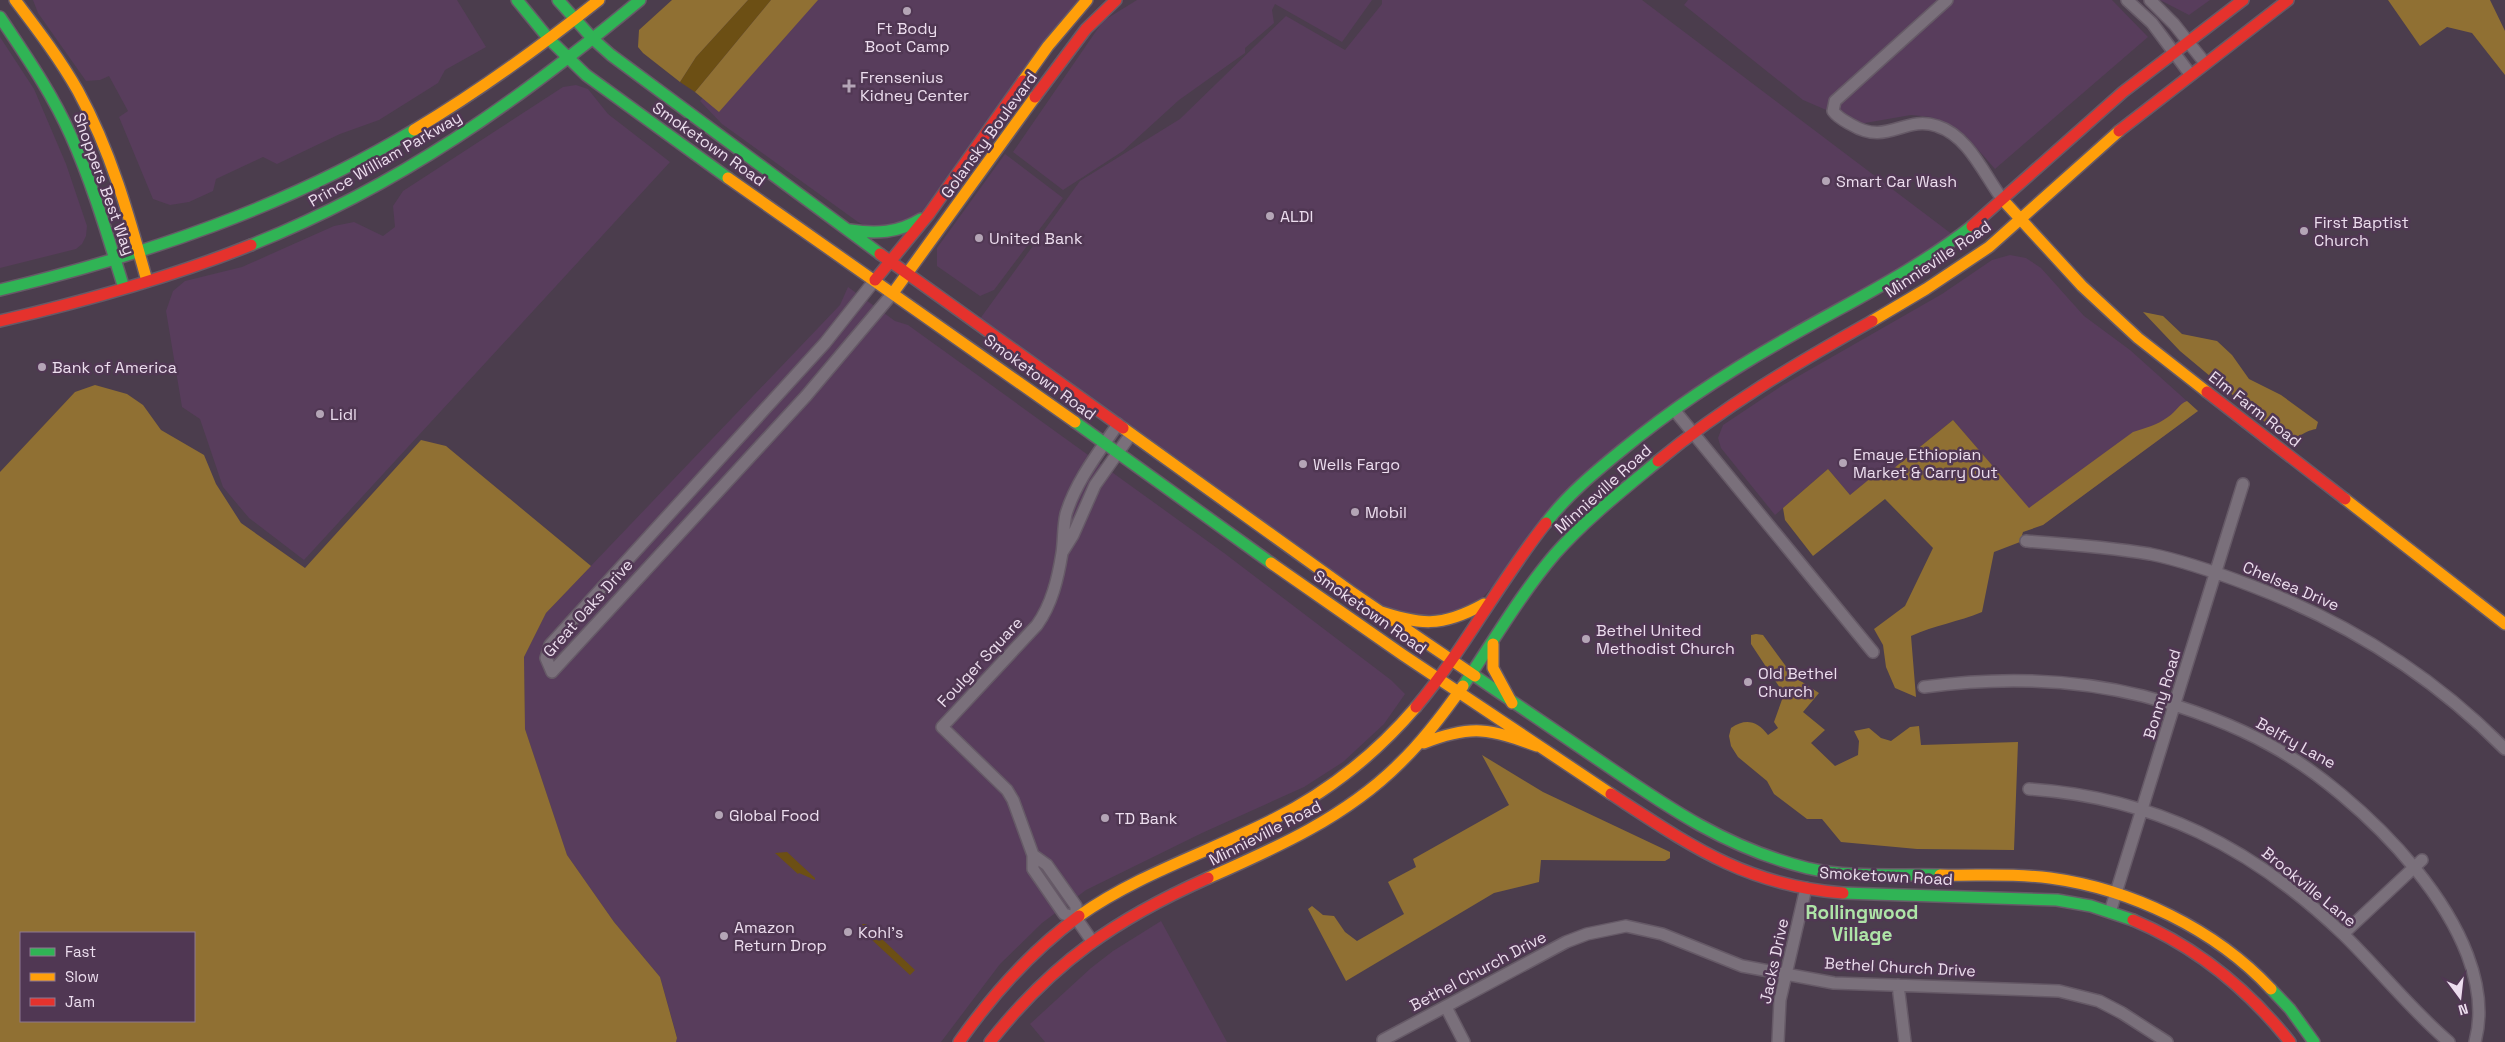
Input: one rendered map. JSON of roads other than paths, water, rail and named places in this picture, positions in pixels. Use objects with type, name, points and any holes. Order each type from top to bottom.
[{"type":"main road","name":"Shoppers Best Way","points":[[15,0],[42,36],[85,104],[111,163],[147,281]]},
{"type":"main road","name":"Smoketown Road","points":[[517,0],[549,39],[586,75],[674,140],[893,292],[1301,585],[1537,746],[1681,840],[1711,857],[1752,875],[1806,888],[1861,895],[2058,900],[2110,912],[2164,935],[2218,968],[2255,1001],[2290,1042]]},
{"type":"main road","name":"Smoketown Road","points":[[558,0],[593,39],[685,111],[846,229],[1375,610],[1690,822],[1725,840],[1775,859],[1817,870],[1847,873],[2049,878],[2116,893],[2180,919],[2220,944],[2272,988],[2314,1042]]},
{"type":"main road","name":"Prince William Parkway","points":[[0,290],[139,252],[256,209],[311,185],[435,118],[476,92],[599,0]]},
{"type":"main road","name":"Prince William Parkway","points":[[0,320],[124,288],[244,249],[305,223],[365,193],[422,160],[478,124],[593,39],[640,0]]},
{"type":"main road","name":"Golansky Boulevard","points":[[875,280],[929,214],[1048,46],[1087,0]]},
{"type":"main road","name":"Minnieville Road","points":[[959,1042],[1004,982],[1043,944],[1076,918],[1130,886],[1240,837],[1314,799],[1356,769],[1388,740],[1438,679],[1489,601],[1535,537],[1576,490],[1606,462],[1675,411],[1762,353],[1923,260],[1956,238],[2003,200],[2083,126],[2243,0]]},
{"type":"main road","name":"Minnieville Road","points":[[990,1042],[1020,1003],[1042,980],[1065,960],[1092,941],[1147,908],[1281,847],[1315,829],[1371,791],[1419,746],[1459,693],[1541,573],[1562,547],[1630,484],[1694,432],[1776,376],[1934,285],[1992,245],[2089,157],[2190,74],[2288,0]]},
{"type":"main road","name":"Golansky Boulevard","points":[[893,292],[1064,58],[1110,2]]},
{"type":"main road","name":"Shoppers Best Way","points":[[0,17],[62,116],[87,176],[124,288]]},
{"type":"main road","name":"Elm Farm Road","points":[[2003,200],[2082,286],[2138,338],[2505,624]]},
{"type":"main road","points":[[846,229],[876,233],[894,231],[912,225],[929,214]]},
{"type":"main road","points":[[1375,610],[1416,623],[1440,624],[1466,615],[1489,601]]},
{"type":"main road","points":[[1494,641],[1491,654],[1494,672],[1512,703]]},
{"type":"main road","points":[[1419,746],[1449,732],[1477,728],[1499,732],[1537,746]]},
{"type":"street","points":[[1947,0],[1835,101],[1834,111],[1837,116],[1869,133],[1888,132],[1913,125],[1938,126],[1960,140],[2003,200]]},
{"type":"street","points":[[2127,0],[2152,23],[2190,74]]},
{"type":"street","points":[[2150,0],[2188,42],[2204,63]]},
{"type":"street","name":"Great Oaks Drive","points":[[875,280],[825,343],[550,645],[546,658],[552,672],[806,396],[893,292]]},
{"type":"street","points":[[1675,411],[1873,652]]},
{"type":"street","name":"Foulger Square","points":[[1092,941],[1076,918],[1064,914],[1040,882],[1033,869],[1033,855],[1013,800],[1007,790],[942,727],[1037,625],[1051,600],[1062,552],[1063,529],[1068,508],[1080,482],[1118,424]]},
{"type":"street","name":"Foulger Square","points":[[1062,552],[1073,535],[1095,485],[1131,434]]},
{"type":"street","name":"Bonny Road","points":[[2110,912],[2243,484]]},
{"type":"street","name":"Chelsea Drive","points":[[2026,541],[2072,544],[2151,555],[2217,572],[2316,613],[2389,653],[2448,696],[2505,749]]},
{"type":"street","name":"Belfry Lane","points":[[1924,687],[1991,680],[2049,681],[2116,690],[2175,706],[2230,725],[2317,772],[2354,799],[2425,864],[2343,934]]},
{"type":"street","name":"Brookville Lane","points":[[2029,789],[2086,795],[2143,809],[2197,830],[2256,864],[2284,883],[2343,934],[2392,988],[2449,1042]]},
{"type":"street","name":"Jacks Drive","points":[[1778,1042],[1780,1000],[1806,888]]},
{"type":"street","name":"Bethel Church Drive","points":[[1383,1040],[1566,942],[1587,934],[1626,926],[1662,934],[1742,966],[1834,983],[2059,991],[2099,1002],[2128,1017],[2168,1042]]},
{"type":"street","points":[[1898,985],[1905,1042]]},
{"type":"street","points":[[1446,1007],[1464,1042]]},
{"type":"street","points":[[2475,1042],[2483,1030],[2490,1012]]},
{"type":"place","name":"Ft Body Boot Camp","points":[[907,11]]},
{"type":"place","name":"Frensenius Kidney Center","points":[[849,86]]},
{"type":"place","name":"Smart Car Wash","points":[[1826,181]]},
{"type":"place","name":"ALDI","points":[[1270,216]]},
{"type":"place","name":"First Baptist Church","points":[[2304,231]]},
{"type":"place","name":"United Bank","points":[[979,238]]},
{"type":"place","name":"Bank of America","points":[[42,367]]},
{"type":"place","name":"Lidl","points":[[320,414]]},
{"type":"place","name":"Emaye Ethiopian Market & Carry Out","points":[[1843,463]]},
{"type":"place","name":"Wells Fargo","points":[[1303,464]]},
{"type":"place","name":"Mobil","points":[[1355,512]]},
{"type":"place","name":"Bethel United Methodist Church","points":[[1586,639]]},
{"type":"place","name":"Old Bethel Church","points":[[1748,682]]},
{"type":"place","name":"Global Food","points":[[719,815]]},
{"type":"place","name":"TD Bank","points":[[1105,818]]},
{"type":"place","name":"Kohl's","points":[[848,932]]},
{"type":"place","name":"Amazon Return Drop","points":[[724,936]]},
{"type":"district","name":"Rollingwood Village","points":[[1862,923]]}]
